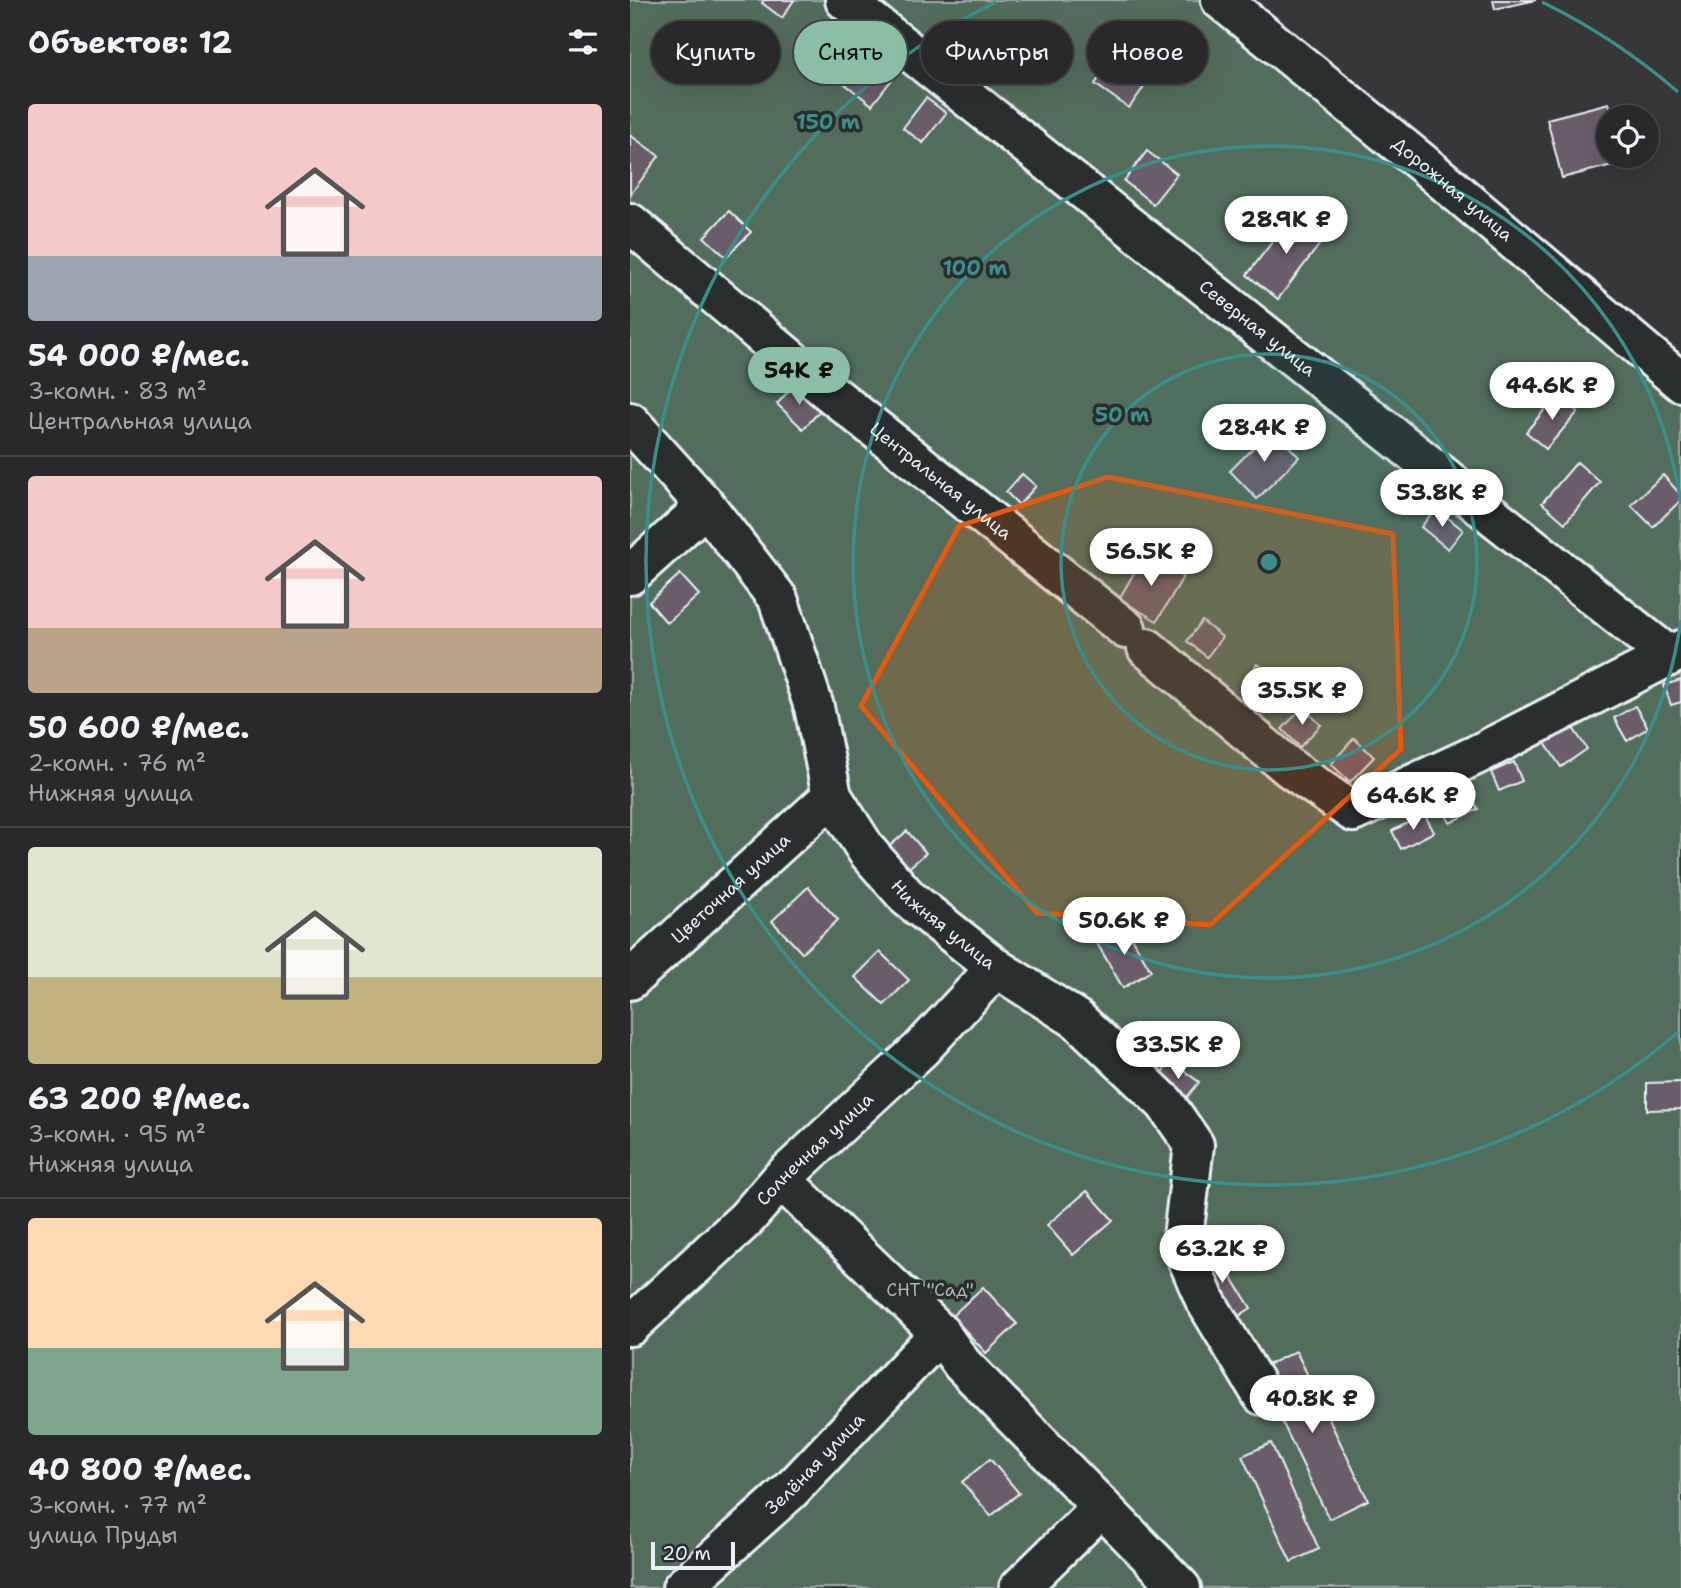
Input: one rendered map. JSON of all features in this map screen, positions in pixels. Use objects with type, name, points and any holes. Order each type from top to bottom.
[{"type":"street","name":"Северная улица","points":[[845,0],[1675,653]]},
{"type":"street","name":"Дорожная улица","points":[[1220,0],[1421,162],[1681,382]]},
{"type":"street","name":"Центральная улица","points":[[630,223],[828,391],[1137,638],[1291,769],[1353,812],[1476,755],[1675,653]]},
{"type":"street","name":"Нижняя улица","points":[[630,422],[706,506],[778,599],[814,707],[832,796],[867,851],[908,898],[996,968],[1078,1020],[1165,1103],[1194,1145],[1182,1246],[1205,1300],[1262,1395]]},
{"type":"street","points":[[630,575],[706,506]]},
{"type":"street","name":"Цветочная улица","points":[[630,980],[832,796]]},
{"type":"street","name":"Солнечная улица","points":[[630,1326],[746,1219],[781,1179],[921,1049],[996,968]]},
{"type":"street","points":[[781,1179],[940,1334],[962,1364],[1181,1588]]},
{"type":"street","name":"Зелёная улица","points":[[682,1588],[789,1491],[940,1334]]},
{"type":"street","points":[[1018,1588],[1101,1508]]},
{"type":"highlighted area","points":[[1108,477],[1393,534],[1401,749],[1210,925],[1037,913],[861,706],[959,526]]},
{"type":"green space","name":"СНТ \"Сад\"","points":[[630,0],[1221,0],[1681,382],[1681,1588],[630,1588]]},
{"type":"building","points":[[764,0],[794,0],[782,18],[762,3]]},
{"type":"building","points":[[1493,0],[1536,0],[1495,9]]},
{"type":"building","points":[[845,84],[888,84],[872,105]]},
{"type":"building","points":[[1095,84],[1146,84],[1129,108]]},
{"type":"building","points":[[926,98],[946,113],[923,143],[903,128]]},
{"type":"building","points":[[1596,106],[1596,168],[1601,168],[1562,178],[1547,119]]},
{"type":"building","points":[[630,135],[659,156],[630,195]]},
{"type":"building","points":[[1147,151],[1177,174],[1153,204],[1124,181]]},
{"type":"building","points":[[729,211],[751,232],[726,257],[704,237]]},
{"type":"building","points":[[1295,212],[1326,236],[1278,299],[1247,275]]},
{"type":"building","points":[[794,385],[821,410],[803,429],[777,404]]},
{"type":"building","points":[[1557,395],[1578,412],[1546,449],[1526,432]]},
{"type":"building","points":[[1272,429],[1299,457],[1257,499],[1230,471]]},
{"type":"building","points":[[1577,462],[1600,482],[1565,523],[1542,503]]},
{"type":"building","points":[[1022,474],[1036,486],[1019,505],[1006,492]]},
{"type":"building","points":[[1663,475],[1681,495],[1681,500],[1653,527],[1631,505]]},
{"type":"building","points":[[1436,508],[1463,530],[1448,549],[1421,527]]},
{"type":"building","points":[[1145,554],[1183,577],[1157,621],[1119,599]]},
{"type":"building","points":[[680,574],[699,595],[667,623],[649,602]]},
{"type":"building","points":[[1202,621],[1222,637],[1207,657],[1187,641]]},
{"type":"building","points":[[1257,664],[1276,675],[1261,701],[1242,690]]},
{"type":"building","points":[[1681,680],[1681,702],[1671,705],[1664,685]]},
{"type":"building","points":[[1635,706],[1648,728],[1627,741],[1614,718]]},
{"type":"building","points":[[1303,707],[1321,725],[1300,747],[1282,729]]},
{"type":"building","points":[[1571,725],[1587,749],[1561,767],[1545,743]]},
{"type":"building","points":[[1354,738],[1374,757],[1350,782],[1331,764]]},
{"type":"building","points":[[1514,762],[1522,781],[1499,791],[1491,772]]},
{"type":"building","points":[[1468,789],[1478,809],[1450,823],[1440,803]]},
{"type":"building","points":[[1424,814],[1434,832],[1401,849],[1392,831]]},
{"type":"building","points":[[907,831],[926,853],[897,878],[878,856]]},
{"type":"building","points":[[808,887],[838,920],[802,953],[772,921]]},
{"type":"building","points":[[1125,926],[1151,971],[1123,988],[1097,943]]},
{"type":"building","points":[[880,952],[909,980],[884,1005],[855,977]]},
{"type":"building","points":[[1171,1061],[1199,1082],[1184,1101],[1157,1079]]},
{"type":"building","points":[[1681,1082],[1681,1109],[1647,1110],[1647,1083]]},
{"type":"building","points":[[1087,1191],[1113,1220],[1073,1255],[1047,1225]]},
{"type":"building","points":[[1214,1249],[1251,1308],[1231,1321],[1194,1262]]},
{"type":"building","points":[[983,1287],[1017,1324],[986,1353],[952,1316]]},
{"type":"building","points":[[1296,1351],[1368,1500],[1329,1519],[1257,1370]]},
{"type":"building","points":[[1271,1443],[1319,1549],[1291,1562],[1242,1456]]},
{"type":"building","points":[[990,1459],[1019,1493],[991,1516],[962,1482]]}]
